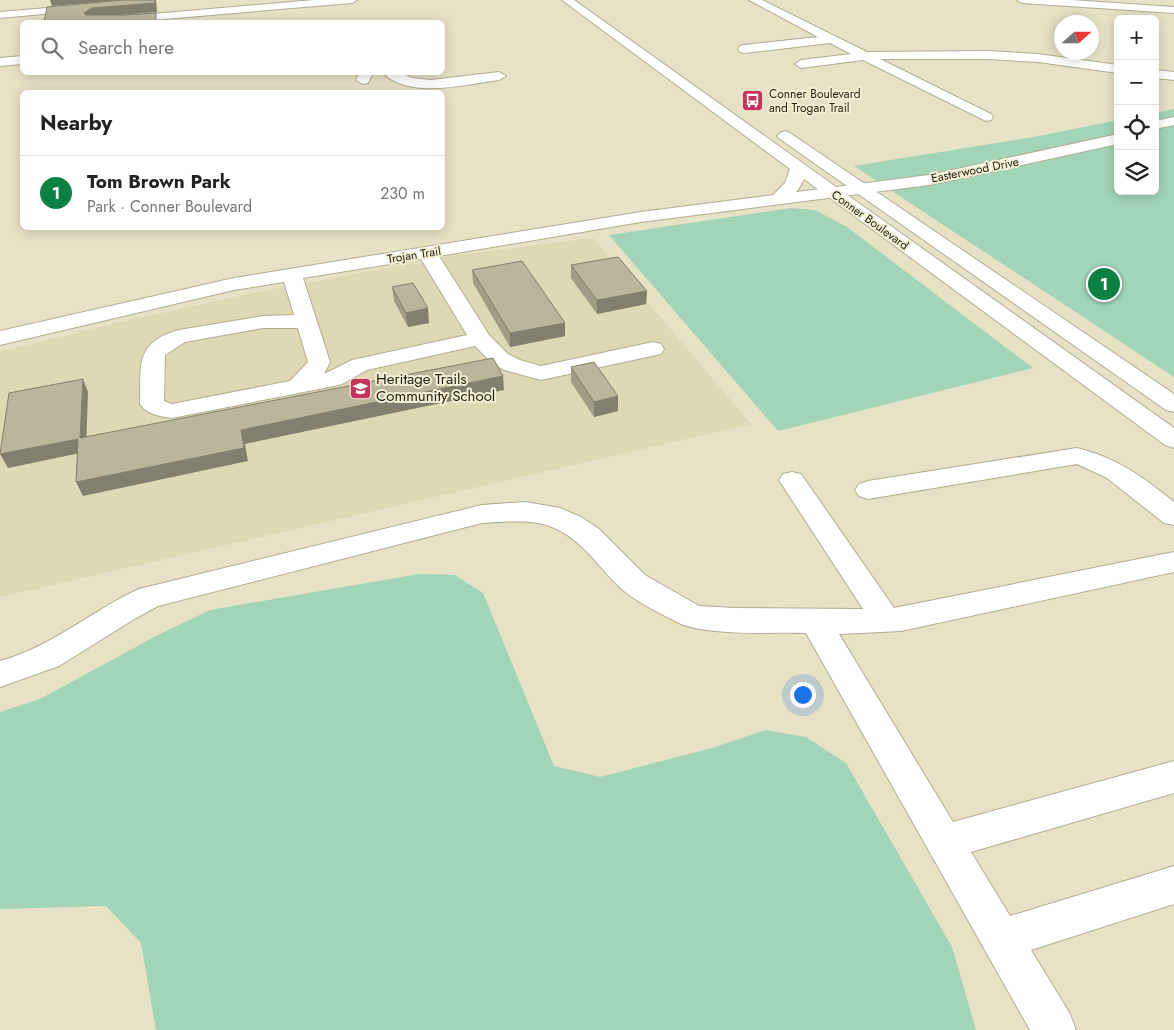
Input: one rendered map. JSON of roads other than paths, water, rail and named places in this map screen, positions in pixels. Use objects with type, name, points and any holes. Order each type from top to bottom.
[{"type":"main road","points":[[151,20],[207,18],[256,8],[352,0]]},
{"type":"main road","name":"Conner Boulevard","points":[[566,0],[1174,440]]},
{"type":"main road","points":[[754,0],[986,116]]},
{"type":"main road","points":[[1022,0],[1174,10]]},
{"type":"main road","points":[[1082,4],[1086,15]]},
{"type":"main road","points":[[0,15],[99,7]]},
{"type":"main road","points":[[256,8],[260,20]]},
{"type":"main road","points":[[608,14],[655,47]]},
{"type":"main road","points":[[744,49],[831,39]]},
{"type":"main road","points":[[801,64],[864,55],[988,55],[1038,58],[1114,68]]},
{"type":"main road","points":[[0,62],[20,60]]},
{"type":"main road","points":[[1159,74],[1174,76]]},
{"type":"main road","points":[[395,75],[410,82],[420,83],[500,76]]},
{"type":"main road","points":[[1161,133],[1174,120]]},
{"type":"main road","name":"Conner Boulevard","points":[[775,129],[1174,405]]},
{"type":"main road","name":"Easterwood Drive","points":[[831,192],[929,180],[1114,140]]},
{"type":"main road","points":[[779,198],[792,187],[797,177],[798,168]]},
{"type":"main road","name":"Trojan Trail","points":[[0,338],[234,284],[641,218],[831,192]]},
{"type":"main road","points":[[427,252],[480,339],[509,365],[524,372],[541,373],[652,349]]},
{"type":"main road","points":[[292,274],[319,362],[317,368],[298,386]]},
{"type":"main road","points":[[306,321],[263,322],[179,337],[156,351],[153,357],[152,404],[160,409],[172,411],[334,378],[360,365],[480,339]]},
{"type":"main road","points":[[319,362],[360,365]]},
{"type":"main road","points":[[868,490],[1077,456],[1088,458],[1105,466],[1132,482],[1174,516]]},
{"type":"main road","points":[[792,480],[886,620]]},
{"type":"main road","points":[[0,674],[16,670],[55,654],[121,611],[150,597],[472,516],[503,512],[526,511],[550,515],[570,524],[589,536],[634,583],[694,616],[734,620],[844,622],[901,619],[1174,562]]},
{"type":"main road","points":[[815,621],[1054,1030]]},
{"type":"main road","points":[[944,842],[1174,777]]},
{"type":"main road","points":[[1001,939],[1174,885]]},
{"type":"place","name":"Conner Boulevard and Trogan Trail","points":[[753,101]]},
{"type":"place","name":"Tom Brown Park","points":[[1104,284]]},
{"type":"place","name":"Heritage Trails Community School","points":[[360,388]]}]
